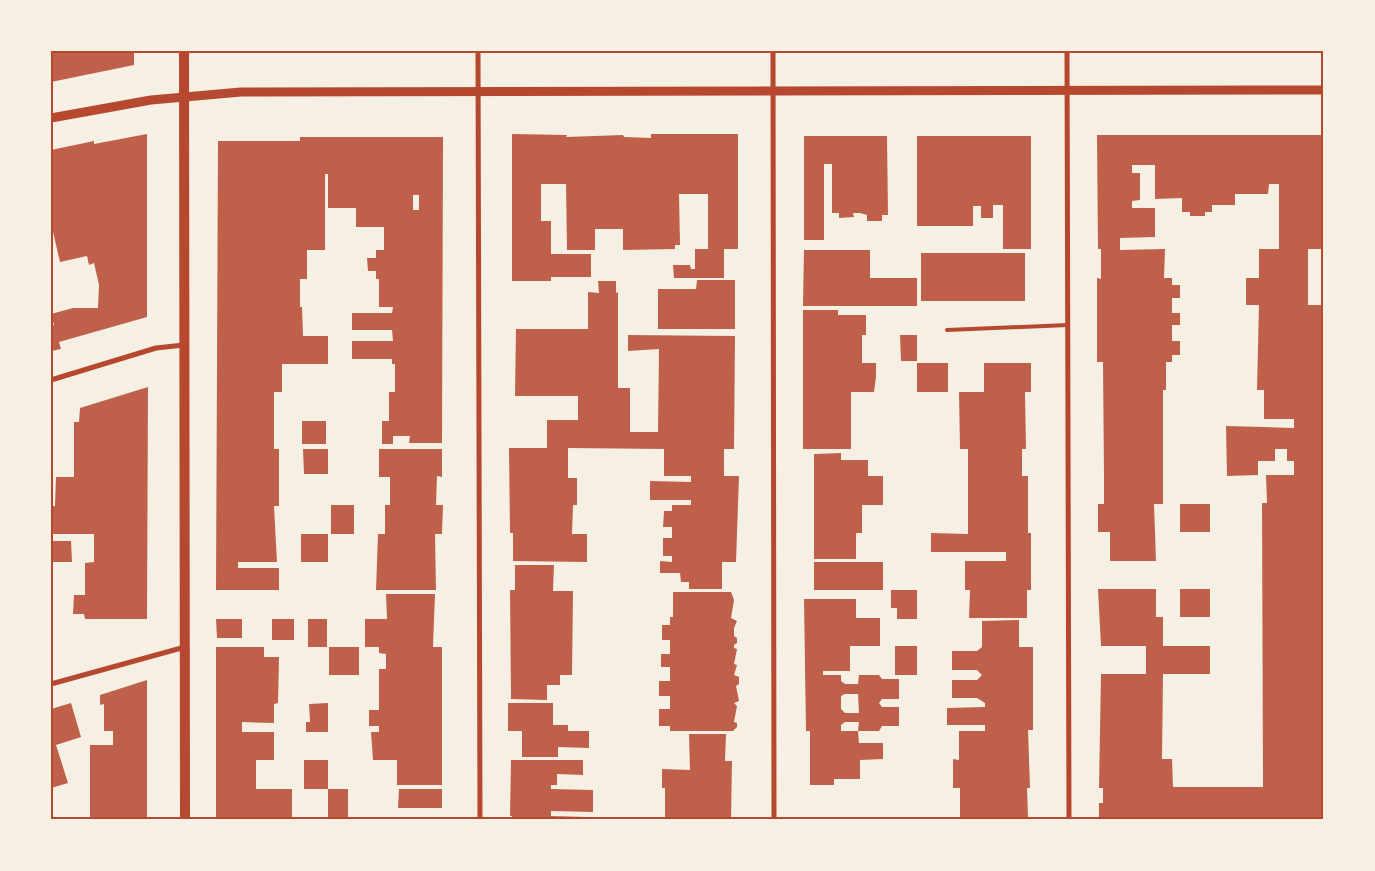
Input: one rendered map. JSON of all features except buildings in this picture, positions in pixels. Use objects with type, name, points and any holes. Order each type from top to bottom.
[{"type":"main road","points":[[184,51],[186,820]]},
{"type":"street","points":[[478,51],[480,820]]},
{"type":"street","points":[[773,51],[774,820]]},
{"type":"street","points":[[1067,51],[1069,820]]},
{"type":"street","points":[[51,118],[151,100],[241,92],[1324,90]]},
{"type":"street","points":[[51,380],[156,348],[185,345]]},
{"type":"street","points":[[51,684],[185,647]]},
{"type":"lane","points":[[947,330],[1068,325]]}]
